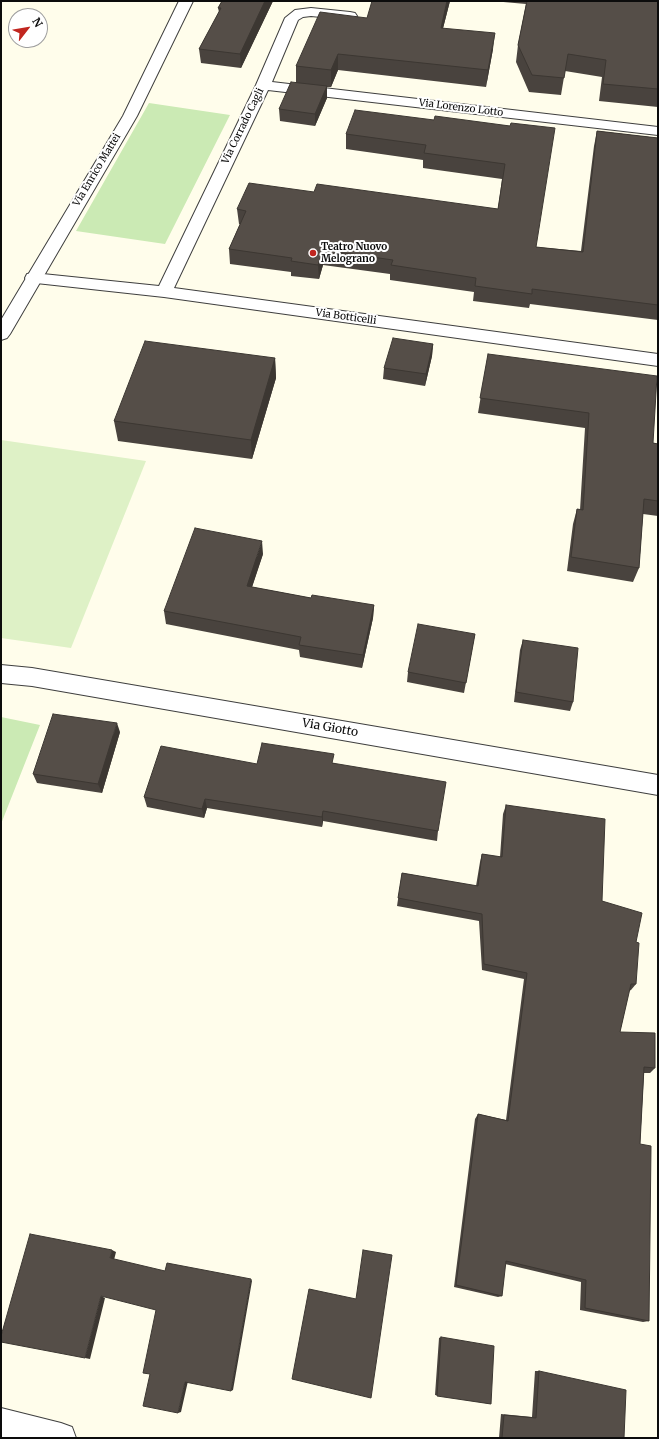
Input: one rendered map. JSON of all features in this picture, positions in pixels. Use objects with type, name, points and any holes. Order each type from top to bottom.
[{"type":"street","name":"Via Enrico Mattei","points":[[1,334],[130,116],[186,1]]},
{"type":"street","name":"Via Corrado Cagli","points":[[164,292],[263,85],[292,18],[300,13],[311,12],[355,17]]},
{"type":"street","name":"Via Lorenzo Lotto","points":[[263,85],[658,131]]},
{"type":"street","name":"Via Botticelli","points":[[33,278],[164,292],[658,360]]},
{"type":"street","name":"Via Giotto","points":[[1,674],[32,677],[658,785]]},
{"type":"street","points":[[1,1423],[61,1438]]},
{"type":"green space","points":[[149,103],[230,115],[165,244],[76,231]]},
{"type":"green space","points":[[1,440],[146,461],[71,648],[1,638]]},
{"type":"green space","points":[[1,717],[40,725],[1,824]]},
{"type":"building","points":[[222,1],[265,1],[240,54],[199,49],[221,8],[218,8]]},
{"type":"building","points":[[372,1],[447,1],[441,28],[495,33],[488,70],[338,54],[331,70],[296,66],[320,12],[367,18]]},
{"type":"building","points":[[527,1],[658,1],[658,89],[603,84],[606,60],[568,54],[564,78],[532,75],[518,45]]},
{"type":"building","points":[[291,82],[327,86],[315,114],[279,109]]},
{"type":"building","points":[[355,110],[434,120],[435,116],[510,126],[511,123],[555,128],[536,247],[583,252],[597,131],[658,138],[658,305],[532,289],[532,294],[475,286],[476,278],[391,265],[393,260],[323,250],[318,265],[291,261],[292,258],[229,249],[246,211],[237,209],[249,183],[314,192],[317,184],[498,209],[505,164],[424,153],[426,145],[346,134]]},
{"type":"building","points":[[393,338],[433,344],[426,374],[384,368]]},
{"type":"building","points":[[145,341],[275,358],[251,440],[114,421]]},
{"type":"building","points":[[488,354],[657,376],[653,443],[658,444],[658,501],[644,499],[639,568],[571,557],[577,509],[583,510],[589,413],[480,398]]},
{"type":"building","points":[[195,528],[262,541],[247,586],[311,598],[312,595],[374,605],[363,655],[299,645],[301,637],[164,611]]},
{"type":"building","points":[[418,624],[475,634],[466,683],[408,672]]},
{"type":"building","points":[[523,640],[578,648],[573,702],[516,692]]},
{"type":"building","points":[[53,714],[117,723],[98,784],[33,774]]},
{"type":"building","points":[[262,743],[334,754],[332,763],[446,782],[438,831],[323,811],[322,817],[205,799],[202,809],[144,797],[161,746],[257,764]]},
{"type":"building","points":[[506,805],[605,819],[602,901],[642,913],[636,942],[639,943],[636,984],[631,984],[620,1032],[655,1033],[655,1068],[644,1067],[640,1144],[651,1146],[649,1321],[585,1308],[586,1280],[506,1261],[502,1296],[456,1285],[478,1114],[508,1121],[527,973],[484,964],[482,914],[398,898],[402,873],[478,886],[482,854],[502,857]]},
{"type":"building","points":[[30,1234],[112,1250],[110,1258],[165,1271],[167,1263],[251,1279],[231,1391],[185,1382],[178,1413],[143,1406],[150,1374],[143,1373],[156,1310],[101,1296],[85,1358],[1,1342],[1,1336]]},
{"type":"building","points":[[363,1250],[392,1255],[371,1398],[292,1379],[309,1289],[356,1299]]},
{"type":"building","points":[[441,1337],[494,1346],[491,1404],[437,1396]]},
{"type":"building","points":[[539,1371],[626,1390],[624,1438],[502,1438],[504,1415],[536,1418]]},
{"type":"place","name":"Teatro Nuovo Melograno","points":[[313,253]]}]
